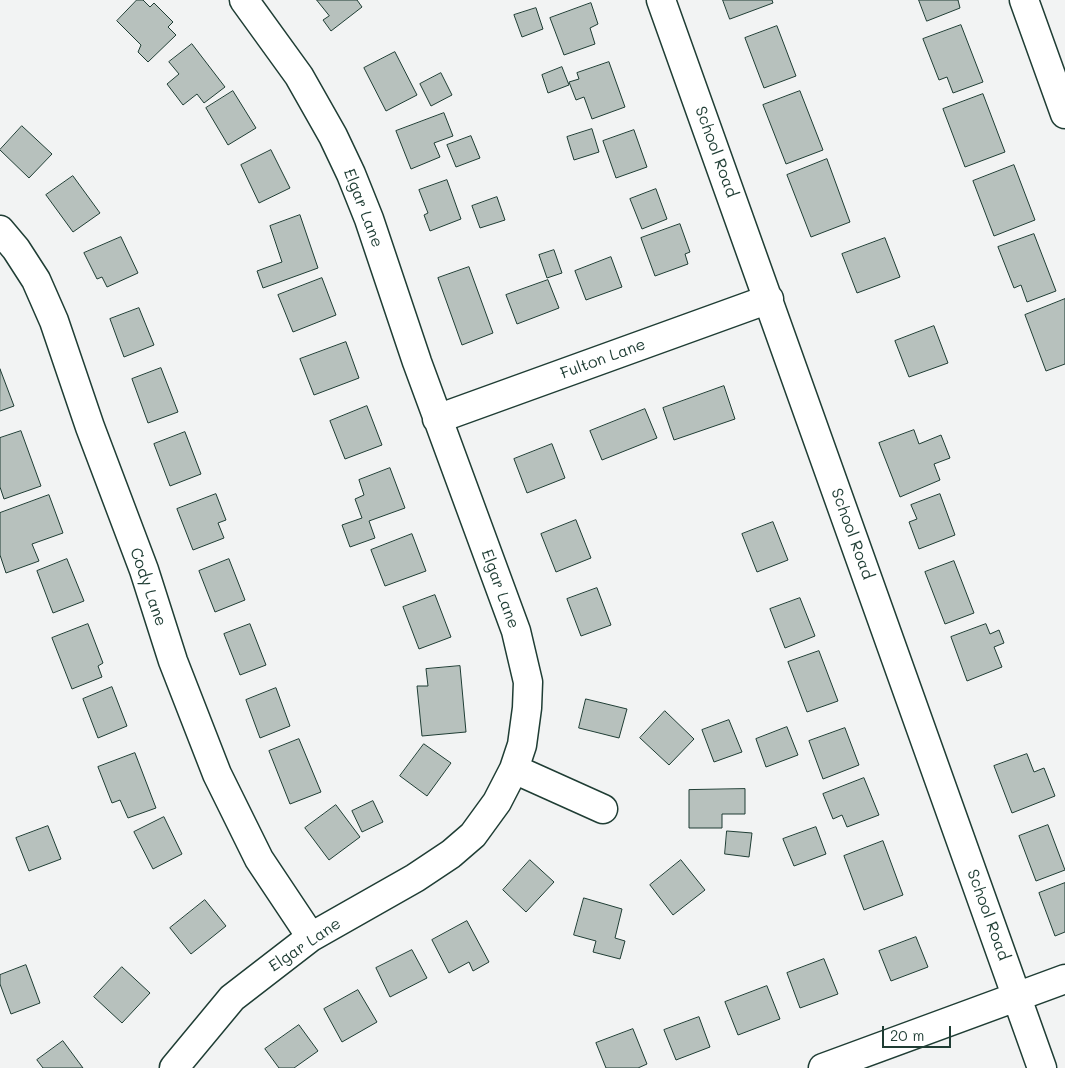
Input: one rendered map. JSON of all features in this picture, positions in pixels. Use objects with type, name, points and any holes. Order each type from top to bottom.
[{"type":"street","name":"Elgar Lane","points":[[174,1068],[232,998],[311,937],[415,878],[451,854],[473,836],[497,802],[514,769],[522,745],[527,708],[528,682],[516,631],[437,419],[351,174],[299,76],[244,0]]},
{"type":"street","name":"School Road","points":[[662,0],[1042,1068]]},
{"type":"street","points":[[1024,0],[1065,114]]},
{"type":"street","name":"Cody Lane","points":[[0,230],[16,249],[36,280],[54,321],[90,427],[144,570],[173,661],[216,774],[259,859],[311,937]]},
{"type":"street","name":"Fulton Lane","points":[[437,419],[769,299]]},
{"type":"street","points":[[514,769],[603,809]]},
{"type":"street","points":[[823,1068],[1065,979]]},
{"type":"building","points":[[137,0],[143,0],[150,7],[154,3],[173,22],[168,27],[176,35],[148,62],[138,52],[141,45],[117,21]]},
{"type":"building","points":[[317,0],[357,0],[362,7],[331,31],[323,20],[329,16]]},
{"type":"building","points":[[723,0],[772,0],[773,3],[730,19]]},
{"type":"building","points":[[919,0],[958,0],[960,8],[927,21]]},
{"type":"building","points":[[591,3],[598,24],[590,28],[595,44],[564,55],[550,18]]},
{"type":"building","points":[[536,8],[543,29],[522,37],[514,15]]},
{"type":"building","points":[[961,25],[983,82],[953,93],[947,77],[939,80],[923,39]]},
{"type":"building","points":[[777,26],[796,76],[764,88],[745,38]]},
{"type":"building","points":[[192,44],[225,87],[204,103],[197,94],[183,105],[167,84],[179,74],[169,62]]},
{"type":"building","points":[[395,52],[417,95],[386,111],[364,68]]},
{"type":"building","points":[[609,62],[625,107],[592,119],[584,97],[576,100],[569,82],[579,79],[577,73]]},
{"type":"building","points":[[562,67],[569,85],[548,93],[542,75]]},
{"type":"building","points":[[441,73],[452,95],[431,106],[420,84]]},
{"type":"building","points":[[233,91],[256,128],[228,145],[206,108]]},
{"type":"building","points":[[800,91],[823,150],[786,164],[763,105]]},
{"type":"building","points":[[983,94],[1005,152],[965,167],[943,109]]},
{"type":"building","points":[[444,113],[453,136],[434,143],[440,157],[411,169],[396,131]]},
{"type":"building","points":[[22,126],[52,154],[29,178],[0,150]]},
{"type":"building","points":[[592,129],[599,152],[574,160],[567,137]]},
{"type":"building","points":[[634,130],[647,167],[616,178],[603,141]]},
{"type":"building","points":[[471,136],[480,158],[456,167],[447,145]]},
{"type":"building","points":[[271,150],[290,188],[259,203],[241,165]]},
{"type":"building","points":[[827,159],[850,222],[811,237],[787,175]]},
{"type":"building","points":[[1014,165],[1035,220],[994,236],[973,181]]},
{"type":"building","points":[[73,176],[100,213],[73,232],[46,195]]},
{"type":"building","points":[[447,180],[461,219],[430,231],[424,215],[428,213],[419,190]]},
{"type":"building","points":[[656,189],[667,219],[642,229],[630,199]]},
{"type":"building","points":[[497,197],[505,220],[480,228],[472,206]]},
{"type":"building","points":[[300,215],[318,268],[263,288],[257,271],[282,262],[270,226]]},
{"type":"building","points":[[680,224],[690,252],[685,254],[688,264],[655,276],[641,238]]},
{"type":"building","points":[[1034,234],[1056,291],[1027,302],[1021,285],[1014,288],[998,247]]},
{"type":"building","points":[[121,237],[138,273],[107,287],[102,277],[97,279],[84,253]]},
{"type":"building","points":[[885,238],[900,277],[857,293],[842,254]]},
{"type":"building","points":[[554,250],[562,273],[547,278],[539,255]]},
{"type":"building","points":[[611,257],[622,287],[586,300],[575,271]]},
{"type":"building","points":[[469,267],[493,333],[462,345],[438,278]]},
{"type":"building","points":[[322,278],[336,315],[293,332],[278,295]]},
{"type":"building","points":[[548,280],[559,308],[517,324],[506,295]]},
{"type":"building","points":[[1065,299],[1065,364],[1046,371],[1025,315]]},
{"type":"building","points":[[139,308],[154,345],[124,357],[110,319]]},
{"type":"building","points":[[934,326],[948,363],[909,377],[895,341]]},
{"type":"building","points":[[346,342],[359,378],[314,395],[300,359]]},
{"type":"building","points":[[161,368],[178,412],[148,423],[132,379]]},
{"type":"building","points":[[0,369],[14,406],[0,411]]},
{"type":"building","points":[[724,386],[735,419],[674,440],[663,408]]},
{"type":"building","points":[[367,406],[382,445],[345,459],[330,421]]},
{"type":"building","points":[[645,409],[657,438],[602,460],[590,431]]},
{"type":"building","points":[[914,430],[919,444],[941,435],[950,458],[934,464],[940,480],[900,497],[879,443]]},
{"type":"building","points":[[21,431],[41,486],[4,499],[0,487],[0,438]]},
{"type":"building","points":[[185,432],[201,474],[170,486],[154,444]]},
{"type":"building","points":[[552,444],[565,478],[527,493],[514,459]]},
{"type":"building","points":[[390,468],[405,508],[369,521],[375,538],[350,547],[342,525],[362,518],[355,499],[364,495],[359,480]]},
{"type":"building","points":[[216,494],[226,520],[218,523],[224,538],[193,550],[177,509]]},
{"type":"building","points":[[940,494],[955,535],[919,549],[909,522],[917,519],[911,505]]},
{"type":"building","points":[[49,495],[63,533],[32,544],[39,561],[6,573],[0,555],[0,513]]},
{"type":"building","points":[[576,520],[591,558],[556,572],[541,534]]},
{"type":"building","points":[[773,522],[788,560],[757,572],[742,534]]},
{"type":"building","points":[[412,534],[426,571],[385,586],[371,550]]},
{"type":"building","points":[[67,559],[84,601],[53,613],[37,571]]},
{"type":"building","points":[[229,559],[245,600],[215,612],[199,571]]},
{"type":"building","points":[[954,561],[974,613],[945,624],[925,572]]},
{"type":"building","points":[[597,588],[611,625],[581,636],[567,599]]},
{"type":"building","points":[[435,595],[451,637],[419,649],[403,607]]},
{"type":"building","points":[[800,598],[815,636],[785,648],[770,609]]},
{"type":"building","points":[[88,624],[103,663],[98,666],[102,677],[72,689],[52,638]]},
{"type":"building","points":[[250,624],[266,665],[240,675],[224,634]]},
{"type":"building","points":[[986,624],[990,634],[999,630],[1004,643],[994,647],[1002,667],[967,681],[951,637]]},
{"type":"building","points":[[819,651],[838,701],[807,712],[788,662]]},
{"type":"building","points":[[460,666],[466,732],[422,736],[417,686],[428,686],[426,669]]},
{"type":"building","points":[[112,687],[127,726],[98,738],[83,699]]},
{"type":"building","points":[[276,688],[290,726],[260,738],[246,700]]},
{"type":"building","points":[[586,699],[627,709],[619,738],[579,728]]},
{"type":"building","points":[[665,711],[694,739],[669,765],[640,738]]},
{"type":"building","points":[[729,720],[742,752],[714,762],[702,730]]},
{"type":"building","points":[[787,727],[798,755],[766,767],[756,739]]},
{"type":"building","points":[[845,728],[859,765],[823,779],[809,741]]},
{"type":"building","points":[[299,739],[321,792],[290,804],[269,751]]},
{"type":"building","points":[[424,744],[451,763],[427,796],[400,776]]},
{"type":"building","points":[[135,753],[156,808],[128,818],[120,800],[112,803],[98,767]]},
{"type":"building","points":[[1027,754],[1034,772],[1044,768],[1055,796],[1012,813],[994,766]]},
{"type":"building","points":[[864,778],[879,815],[847,827],[842,815],[833,819],[823,794]]},
{"type":"building","points":[[745,789],[745,814],[722,814],[722,828],[689,828],[689,790]]},
{"type":"building","points":[[373,801],[383,822],[362,832],[352,811]]},
{"type":"building","points":[[336,805],[360,837],[329,860],[305,828]]},
{"type":"building","points":[[164,817],[182,854],[153,869],[134,832]]},
{"type":"building","points":[[1048,825],[1065,870],[1036,881],[1019,836]]},
{"type":"building","points":[[48,826],[61,859],[29,871],[16,838]]},
{"type":"building","points":[[816,827],[826,854],[794,866],[783,839]]},
{"type":"building","points":[[727,831],[752,833],[749,857],[725,854]]},
{"type":"building","points":[[883,841],[903,895],[864,910],[844,856]]},
{"type":"building","points":[[530,860],[554,882],[526,912],[503,890]]},
{"type":"building","points":[[681,860],[705,890],[673,915],[650,885]]},
{"type":"building","points":[[1065,883],[1065,932],[1055,936],[1039,893]]},
{"type":"building","points":[[584,898],[622,909],[615,938],[625,941],[620,959],[593,952],[596,941],[574,935]]},
{"type":"building","points":[[205,900],[226,926],[191,954],[170,928]]},
{"type":"building","points":[[467,921],[489,962],[473,971],[469,962],[449,973],[432,940]]},
{"type":"building","points":[[916,937],[928,967],[891,981],[879,951]]},
{"type":"building","points":[[412,950],[427,978],[390,997],[376,968]]},
{"type":"building","points":[[824,959],[838,994],[800,1008],[787,973]]},
{"type":"building","points":[[26,965],[40,1003],[11,1014],[0,984],[0,975]]},
{"type":"building","points":[[122,967],[150,993],[122,1023],[94,997]]},
{"type":"building","points":[[767,986],[780,1019],[738,1035],[725,1002]]},
{"type":"building","points":[[358,990],[377,1022],[342,1042],[324,1009]]},
{"type":"building","points":[[699,1017],[710,1047],[676,1060],[664,1030]]},
{"type":"building","points":[[299,1025],[318,1051],[294,1068],[279,1068],[265,1049]]},
{"type":"building","points":[[633,1029],[647,1064],[638,1068],[606,1068],[596,1043]]},
{"type":"building","points":[[63,1041],[83,1068],[43,1068],[37,1060]]}]
